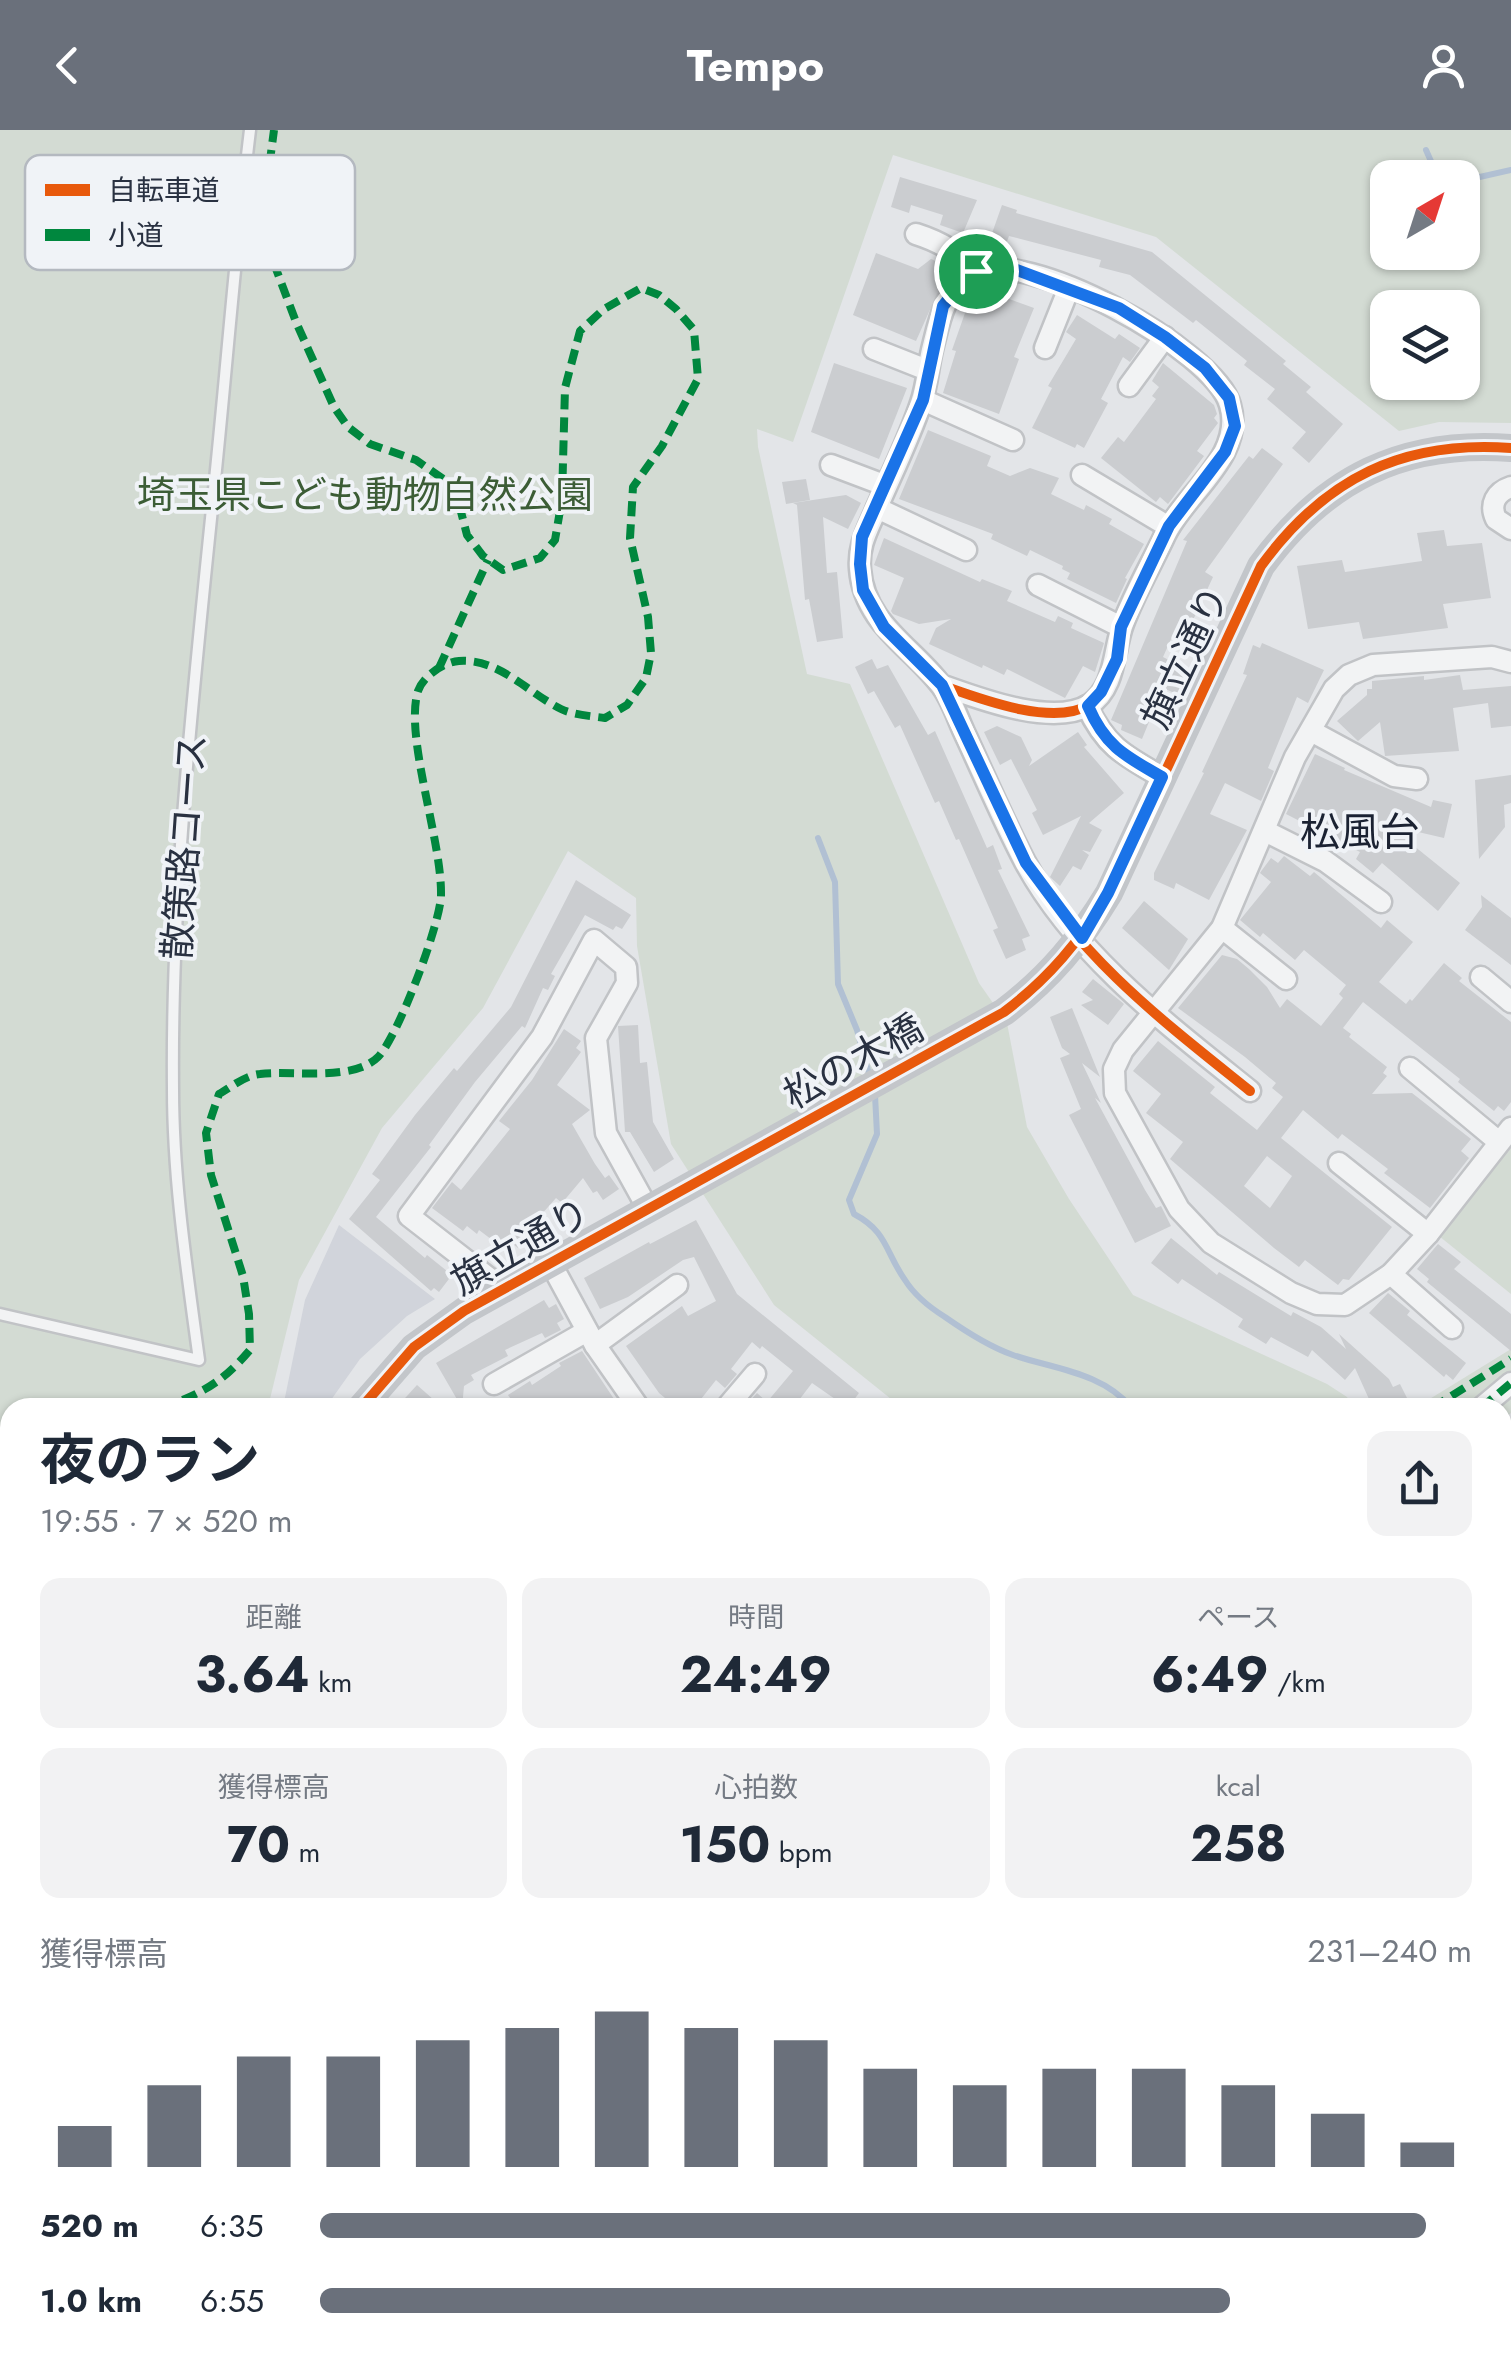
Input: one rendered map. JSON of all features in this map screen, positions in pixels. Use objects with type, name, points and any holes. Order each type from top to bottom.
[{"type":"street","points":[[916,234],[958,253],[976,271]]},
{"type":"street","points":[[942,685],[998,706],[1051,713],[1088,706],[1101,692],[1117,659],[1121,627],[1169,526],[1225,452],[1235,426],[1229,398],[1205,368],[1165,337],[1119,308],[1017,270],[976,271],[943,306],[923,400],[862,537],[863,590],[884,627],[942,685],[1026,863],[1082,938],[1154,1014],[1250,1091]]},
{"type":"street","points":[[1044,348],[1069,288]]},
{"type":"street","points":[[1129,386],[1165,337]]},
{"type":"street","points":[[874,350],[927,370]]},
{"type":"street","points":[[923,400],[1013,440]]},
{"type":"street","name":"旗立通り","points":[[1004,1012],[1082,938],[1108,893],[1261,566],[1282,538],[1341,485],[1391,460],[1436,448],[1511,448]]},
{"type":"street","points":[[831,465],[884,485]]},
{"type":"street","points":[[1082,475],[1169,526]]},
{"type":"street","points":[[1511,487],[1498,493],[1493,506],[1496,519],[1511,529]]},
{"type":"street","points":[[876,508],[966,550]]},
{"type":"street","points":[[1038,585],[1121,627]]},
{"type":"street","points":[[1410,1068],[1505,1135],[1428,1234],[1391,1274],[1345,1304],[1317,1304],[1291,1293],[1210,1243],[1179,1209],[1115,1093],[1114,1070],[1123,1050],[1222,928],[1296,758],[1334,689],[1349,675],[1373,665],[1492,657],[1511,662]]},
{"type":"street","points":[[1088,706],[1099,731],[1121,754],[1162,777]]},
{"type":"street","points":[[1310,732],[1394,776],[1418,779]]},
{"type":"street","points":[[1265,830],[1326,862],[1381,902]]},
{"type":"street","points":[[1222,928],[1286,979]]},
{"type":"street","points":[[503,1288],[409,1216],[542,1037],[594,940],[626,967],[627,983],[596,1038],[606,1133],[648,1208]]},
{"type":"street","points":[[1480,977],[1511,1002]]},
{"type":"street","name":"松の木橋","points":[[730,1163],[1004,1012]]},
{"type":"street","name":"旗立通り","points":[[370,1398],[414,1347],[464,1311],[730,1163]]},
{"type":"street","points":[[1339,1163],[1428,1234]]},
{"type":"street","points":[[550,1262],[591,1338],[633,1398]]},
{"type":"street","points":[[1391,1274],[1452,1328]]},
{"type":"street","points":[[494,1384],[591,1338],[676,1284]]},
{"type":"street","points":[[735,1398],[755,1374]]},
{"type":"lane","name":"散策路コース","points":[[247,155],[250,130]]},
{"type":"lane","name":"散策路コース","points":[[0,1314],[199,1360],[175,1137],[177,950],[197,664],[233,270]]},
{"type":"shaded area","points":[[339,1225],[435,1299],[407,1316],[360,1359],[332,1398],[285,1398],[305,1300]]},
{"type":"green space","name":"埼玉県こども動物自然公園","points":[[0,130],[1511,130],[1511,423],[1439,422],[1399,431],[1156,237],[893,155],[793,442],[757,429],[807,674],[850,684],[979,983],[1007,1023],[1027,1127],[1069,1199],[1133,1295],[1327,1384],[1348,1398],[890,1398],[774,1305],[671,1144],[637,946],[636,898],[568,851],[483,1008],[382,1128],[299,1280],[270,1398],[0,1398]]},
{"type":"green space","points":[[1511,1148],[1511,1294],[1439,1236]]},
{"type":"green space","points":[[1511,1349],[1511,1398],[1431,1398]]},
{"type":"building","points":[[900,177],[977,200],[963,233],[940,225],[943,215],[911,205],[909,213],[891,207]]},
{"type":"building","points":[[1002,205],[1017,210],[1016,213],[1152,252],[1286,361],[1283,364],[1311,387],[1306,392],[1343,424],[1309,463],[1292,448],[1306,432],[1267,399],[1275,389],[1244,365],[1247,361],[1130,275],[1099,267],[1101,260],[1009,236],[1006,244],[990,239]]},
{"type":"building","points":[[876,253],[918,269],[931,259],[949,267],[916,341],[853,315]]},
{"type":"building","points":[[982,289],[1034,308],[1014,357],[1019,359],[999,414],[943,393],[956,351],[952,350],[972,293],[980,296]]},
{"type":"building","points":[[1077,315],[1115,339],[1119,334],[1140,348],[1130,362],[1123,357],[1101,399],[1108,403],[1084,448],[1077,444],[1075,448],[1032,428],[1052,388],[1048,386],[1076,339],[1066,332]]},
{"type":"building","points":[[834,363],[907,388],[879,459],[811,432]]},
{"type":"building","points":[[1163,363],[1214,405],[1218,423],[1197,451],[1204,456],[1168,504],[1160,497],[1156,502],[1101,458],[1118,437],[1124,442],[1156,399],[1152,396],[1159,387],[1152,381]]},
{"type":"building","points":[[928,430],[991,456],[987,466],[1010,476],[1030,468],[1059,478],[1051,494],[1084,510],[1086,505],[1144,544],[1116,603],[1067,579],[1070,573],[1063,566],[1030,550],[1027,556],[991,539],[993,534],[899,499]]},
{"type":"building","points":[[1262,448],[1283,464],[1205,572],[1213,577],[1187,633],[1176,628],[1163,657],[1190,671],[1179,695],[1163,688],[1142,739],[1121,730],[1122,725],[1111,720],[1187,541],[1183,540],[1249,456],[1253,459]]},
{"type":"building","points":[[806,479],[810,500],[786,504],[782,482]]},
{"type":"building","points":[[846,495],[861,503],[848,529],[823,517],[827,573],[837,572],[843,638],[817,642],[809,599],[805,600],[797,505],[793,503]]},
{"type":"building","points":[[1444,530],[1447,546],[1482,543],[1491,598],[1443,604],[1448,628],[1363,639],[1359,622],[1308,629],[1297,566],[1342,560],[1345,572],[1422,561],[1417,533]]},
{"type":"building","points":[[884,538],[980,582],[982,579],[1012,591],[1007,601],[1055,622],[1058,616],[1073,623],[1071,628],[1104,643],[1095,672],[1083,666],[1065,698],[1007,669],[1004,675],[983,665],[982,668],[929,644],[936,628],[951,619],[919,624],[893,614],[904,578],[874,565]]},
{"type":"building","points":[[1262,643],[1324,670],[1308,703],[1297,697],[1268,768],[1274,771],[1261,801],[1225,783],[1210,814],[1247,830],[1209,900],[1176,883],[1174,889],[1154,880],[1154,873],[1247,675],[1243,674],[1253,645],[1260,648]]},
{"type":"building","points":[[872,659],[877,669],[888,665],[928,735],[935,731],[987,848],[993,845],[1002,869],[998,870],[1030,936],[1022,939],[1026,950],[1006,959],[993,930],[998,928],[959,839],[956,840],[939,801],[935,803],[900,725],[895,728],[874,691],[868,694],[855,667]]},
{"type":"building","points":[[1460,675],[1463,690],[1511,686],[1511,726],[1491,728],[1488,703],[1453,708],[1459,751],[1385,756],[1380,722],[1358,741],[1337,721],[1367,695],[1372,681]]},
{"type":"building","points":[[997,726],[1021,737],[1032,760],[1029,766],[1078,732],[1087,745],[1084,747],[1124,793],[1089,823],[1102,830],[1090,852],[1082,850],[1089,855],[1081,870],[1073,866],[1060,886],[1050,877],[1081,816],[1043,835],[1032,813],[1037,810],[1011,759],[1000,765],[984,732]]},
{"type":"building","points":[[1315,754],[1431,807],[1433,800],[1452,804],[1444,838],[1388,825],[1460,883],[1438,911],[1382,863],[1373,873],[1356,859],[1360,852],[1286,814]]},
{"type":"building","points":[[1511,775],[1511,803],[1504,805],[1505,827],[1479,859],[1475,780]]},
{"type":"building","points":[[1284,856],[1310,876],[1314,872],[1381,928],[1387,920],[1413,942],[1379,982],[1406,1004],[1444,963],[1462,978],[1459,981],[1511,1022],[1511,1102],[1504,1111],[1498,1106],[1494,1111],[1363,1002],[1343,1028],[1387,1067],[1383,1073],[1387,1076],[1372,1094],[1412,1093],[1471,1139],[1461,1151],[1469,1158],[1430,1208],[1384,1173],[1388,1169],[1342,1134],[1338,1139],[1303,1110],[1281,1138],[1392,1227],[1349,1280],[1343,1279],[1338,1285],[1305,1260],[1299,1267],[1170,1159],[1183,1142],[1146,1113],[1161,1094],[1133,1071],[1158,1041],[1215,1087],[1210,1093],[1257,1130],[1283,1097],[1272,1088],[1276,1083],[1178,1008],[1222,955],[1237,959],[1249,969],[1280,1008],[1287,999],[1321,1026],[1343,998],[1339,994],[1346,985],[1304,950],[1295,960],[1263,933],[1260,937],[1240,920],[1271,882],[1260,873],[1271,858],[1278,863]],"holes":[[[1267,1156],[1292,1176],[1270,1208],[1244,1186]]]},
{"type":"building","points":[[576,880],[631,915],[622,929],[616,926],[613,930],[585,915],[525,1028],[522,1026],[475,1082],[376,1217],[452,1275],[439,1292],[434,1288],[431,1291],[349,1219],[380,1180],[372,1174],[415,1115],[511,1007]]},
{"type":"building","points":[[1481,895],[1511,918],[1511,965],[1465,930],[1482,907]]},
{"type":"building","points":[[1144,901],[1188,939],[1169,970],[1122,928]]},
{"type":"building","points":[[1093,979],[1124,1004],[1108,1025],[1081,1005],[1093,1000],[1082,992]]},
{"type":"building","points":[[1072,1008],[1100,1077],[1082,1063],[1101,1103],[1095,1098],[1145,1190],[1156,1208],[1161,1206],[1171,1226],[1135,1243],[1069,1115],[1081,1109],[1060,1058],[1070,1054],[1062,1048],[1050,1017]]},
{"type":"building","points":[[638,1025],[640,1063],[647,1062],[653,1122],[674,1159],[654,1172],[630,1132],[625,1132],[618,1026]]},
{"type":"building","points":[[564,1029],[581,1041],[576,1048],[581,1052],[557,1085],[590,1110],[572,1124],[605,1178],[609,1175],[619,1189],[603,1200],[583,1178],[562,1203],[556,1198],[526,1232],[529,1234],[518,1248],[513,1244],[508,1252],[479,1230],[477,1234],[467,1226],[463,1231],[432,1208],[452,1182],[461,1190],[510,1129],[499,1121],[532,1080]]},
{"type":"building","points":[[696,1220],[737,1294],[859,1393],[855,1398],[834,1398],[812,1383],[801,1398],[770,1398],[793,1371],[752,1342],[731,1369],[737,1374],[725,1388],[716,1380],[702,1398],[665,1398],[626,1346],[682,1306],[688,1316],[716,1301],[694,1257],[683,1260],[628,1297],[600,1309],[584,1278]]},
{"type":"building","points":[[1171,1238],[1217,1275],[1219,1272],[1291,1316],[1293,1312],[1321,1327],[1346,1349],[1339,1334],[1393,1387],[1400,1384],[1407,1398],[1368,1398],[1355,1368],[1345,1380],[1312,1350],[1308,1357],[1271,1337],[1266,1344],[1238,1327],[1243,1319],[1182,1279],[1178,1284],[1151,1263]]},
{"type":"building","points":[[1438,1244],[1461,1262],[1454,1269],[1511,1314],[1511,1351],[1427,1282],[1429,1279],[1417,1269]]},
{"type":"building","points":[[1388,1293],[1410,1311],[1407,1315],[1466,1363],[1453,1380],[1446,1374],[1444,1377],[1369,1313]]},
{"type":"building","points":[[544,1300],[549,1308],[556,1304],[564,1319],[557,1323],[561,1330],[545,1338],[542,1333],[505,1350],[508,1356],[471,1375],[474,1380],[464,1386],[463,1398],[456,1398],[436,1363]]},
{"type":"building","points":[[582,1351],[613,1398],[508,1395],[530,1381],[532,1385],[561,1366],[559,1363]]},
{"type":"building","points":[[417,1385],[432,1398],[405,1398]]},
{"type":"waterway","points":[[1426,150],[1430,160]]},
{"type":"waterway","points":[[1480,177],[1511,170]]},
{"type":"waterway","points":[[818,838],[835,882],[838,984],[857,1030],[870,1078]]},
{"type":"waterway","points":[[875,1095],[877,1134],[849,1200],[854,1214],[880,1235],[913,1291],[933,1309],[987,1343],[1092,1379],[1122,1398]]},
{"type":"marked path","points":[[271,155],[274,130]]},
{"type":"marked path","points":[[188,1398],[230,1371],[250,1350],[243,1276],[211,1175],[206,1133],[219,1094],[255,1075],[338,1072],[367,1065],[378,1057],[396,1027],[426,953],[441,895],[416,734],[415,710],[421,685],[447,664],[474,662],[500,671],[571,713],[605,718],[627,705],[646,678],[651,653],[648,617],[630,538],[633,487],[662,446],[698,379],[694,330],[659,295],[641,288],[604,309],[580,331],[565,388],[562,499],[555,540],[540,558],[503,570],[483,556],[467,535],[449,483],[416,460],[370,444],[348,427],[334,407],[276,270]]},
{"type":"marked path","points":[[439,668],[488,560]]},
{"type":"marked path","points":[[1448,1398],[1511,1359]]},
{"type":"marked path","points":[[1493,1398],[1511,1383]]},
{"type":"cycle path","points":[[941,685],[1036,712],[1074,711],[1098,698],[1109,679],[1127,613],[1165,535],[1211,473],[1229,441],[1230,405],[1217,382],[1191,357],[1114,308],[1032,274],[997,269],[972,274],[949,298],[937,329],[921,403],[864,539],[860,553],[863,588],[879,619],[947,695],[1025,862],[1070,928],[1126,987],[1250,1091]]},
{"type":"cycle path","points":[[370,1398],[414,1347],[464,1311],[1004,1012],[1020,999],[1062,958],[1109,893],[1261,566],[1286,535],[1340,488],[1401,459],[1472,447],[1511,448]]},
{"type":"district","name":"松風台","points":[[1360,832]]},
{"type":"route","points":[[1017,270],[1119,308],[1205,368],[1229,398],[1235,426],[1225,452],[1169,526],[1121,627],[1117,659],[1101,692],[1088,706],[1099,731],[1121,754],[1162,777],[1108,893],[1082,938],[1026,863],[942,685],[884,627],[863,590],[862,537],[923,400],[943,306],[976,271],[1017,270]]}]
